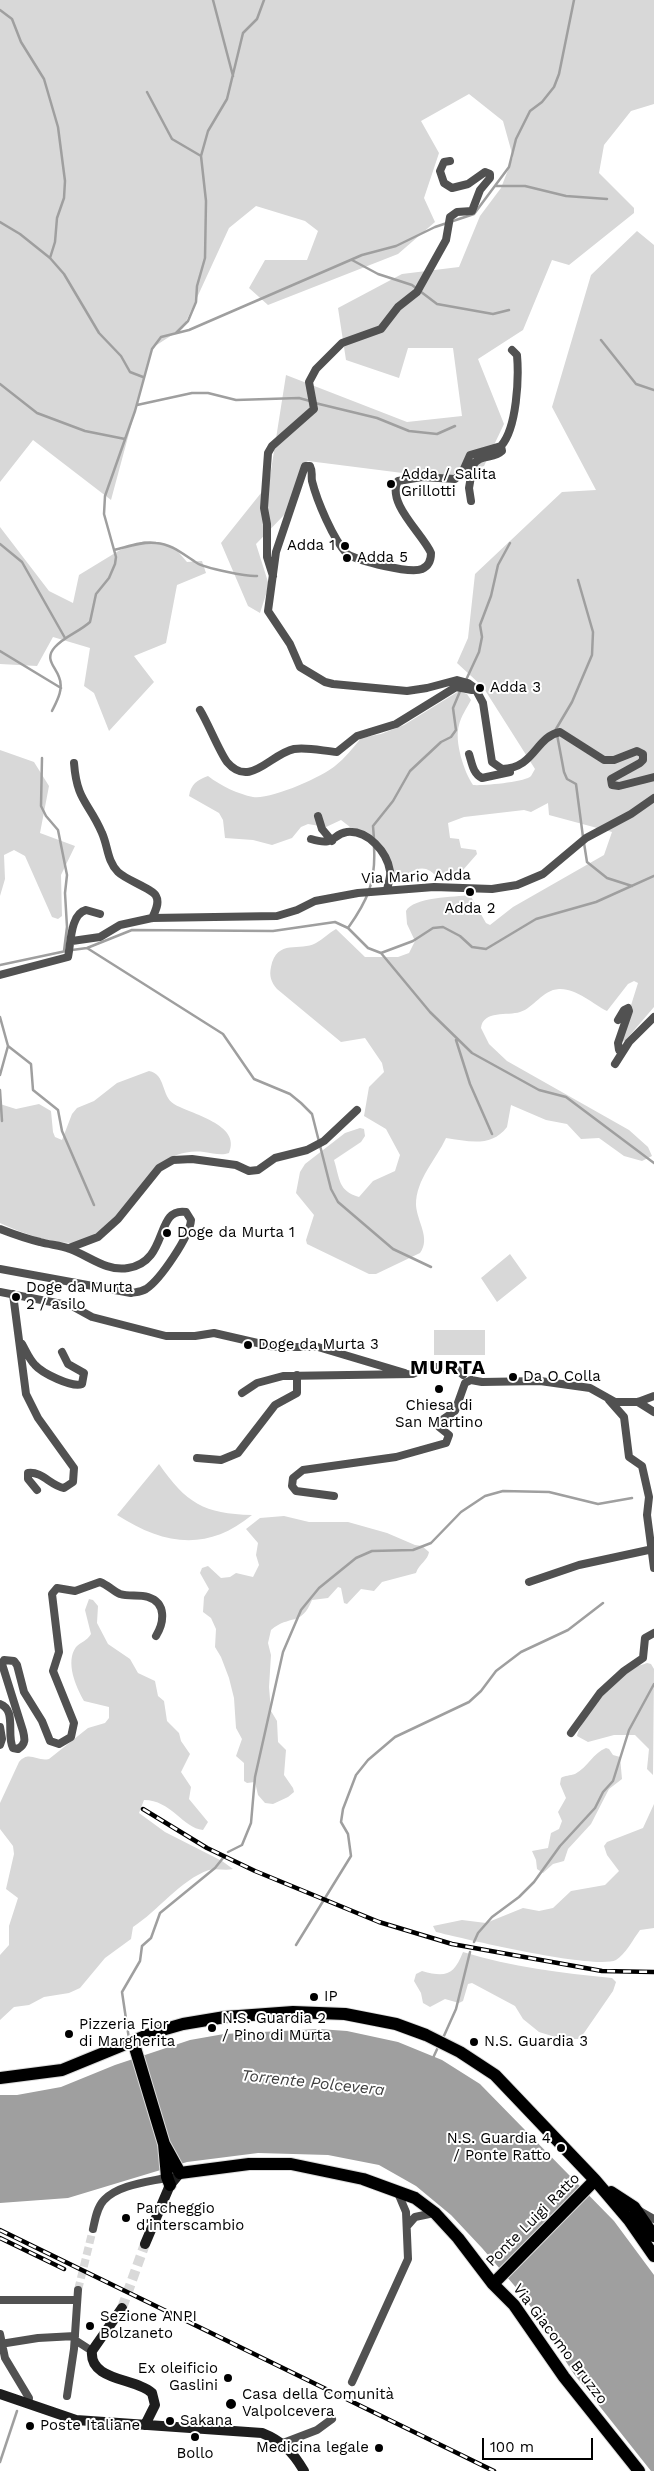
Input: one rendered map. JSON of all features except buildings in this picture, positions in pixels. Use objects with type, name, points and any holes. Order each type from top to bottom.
[{"type":"main road","points":[[0,2078],[62,2070],[135,2047],[183,2024],[232,2016],[293,2012],[345,2014],[396,2024],[426,2035],[460,2052],[495,2075],[592,2184],[629,2220],[654,2256]]},
{"type":"main road","points":[[135,2047],[164,2144],[168,2181]]},
{"type":"main road","points":[[145,2244],[168,2181],[178,2169],[164,2144]]},
{"type":"main road","name":"Via Giacomo Bruzzo","points":[[178,2169],[241,2164],[291,2164],[363,2179],[415,2198],[435,2213],[493,2284],[514,2305],[564,2376],[639,2471]]},
{"type":"main road","points":[[592,2184],[634,2207],[652,2227]]},
{"type":"main road","name":"Ponte Luigi Ratto","points":[[493,2284],[592,2184]]},
{"type":"main road","points":[[122,2308],[92,2351],[93,2363],[100,2370],[151,2392],[155,2402],[147,2421]]},
{"type":"main road","points":[[0,2394],[76,2420],[147,2421],[255,2431],[279,2441],[296,2457],[304,2471]]},
{"type":"street","points":[[274,578],[267,557],[267,524],[264,508],[268,453],[272,446],[314,409],[310,382],[316,369],[342,343],[381,329],[398,307],[420,288],[424,275],[446,240],[450,217],[457,212],[470,212],[474,208],[480,190],[490,178],[490,174],[484,172],[468,184],[452,188],[444,182],[440,171],[444,162],[450,161]]},
{"type":"street","points":[[471,501],[469,488],[473,465],[482,458],[499,454],[502,451],[501,446],[506,438],[511,421],[517,386],[516,355],[512,350]]},
{"type":"street","points":[[501,446],[470,455],[462,473],[455,479],[422,477],[398,481],[396,493],[402,509],[431,553],[429,563],[424,568],[417,570],[408,570],[347,554],[322,508],[311,479],[313,471],[310,466],[305,466],[276,552],[274,578],[268,611],[290,644],[300,667],[333,684],[390,690],[427,688],[462,680],[478,693],[487,723],[492,762],[502,769],[517,767],[525,763],[549,737],[560,732],[604,760],[614,760],[637,751],[643,754],[643,760],[640,763],[611,779],[612,786],[654,777]]},
{"type":"street","points":[[200,710],[226,761],[239,771],[247,774],[259,769],[273,757],[294,749],[337,752],[357,736],[396,724],[456,687],[465,687],[478,693]]},
{"type":"street","points":[[469,754],[473,768],[478,776],[482,778],[515,771],[517,767]]},
{"type":"street","points":[[74,763],[79,795],[103,834],[112,864],[124,877],[150,890],[156,896],[157,905],[152,918]]},
{"type":"street","name":"Via Mario Adda","points":[[72,941],[100,937],[120,925],[152,918],[277,916],[297,910],[315,901],[387,890],[434,888],[492,889],[517,885],[543,874],[586,838],[631,814],[654,798]]},
{"type":"street","points":[[318,816],[322,829],[332,841]]},
{"type":"street","points":[[311,839],[332,841],[345,832],[352,832],[372,840],[385,857],[390,870],[387,890]]},
{"type":"street","points":[[0,975],[68,957],[74,922],[82,911],[100,914]]},
{"type":"street","points":[[618,1020],[624,1010],[628,1008],[630,1011],[618,1043],[619,1050],[623,1051]]},
{"type":"street","points":[[615,1064],[623,1051],[654,1016]]},
{"type":"street","points":[[69,1248],[98,1236],[118,1219],[159,1168],[173,1160],[192,1159],[236,1165],[249,1171],[258,1170],[275,1158],[307,1150],[324,1141],[357,1110]]},
{"type":"street","points":[[0,1229],[39,1242],[69,1248],[102,1264],[118,1269],[145,1262],[152,1255],[170,1216],[184,1212],[188,1214],[191,1220],[188,1233],[160,1275],[150,1286],[140,1292],[131,1293],[0,1269]]},
{"type":"street","points":[[0,1292],[72,1306],[92,1316],[166,1336],[194,1336],[214,1333],[275,1347],[318,1347],[405,1373]]},
{"type":"street","points":[[13,1294],[13,1310],[20,1340],[28,1400],[38,1418],[74,1468],[72,1482],[64,1488],[56,1486],[38,1474],[28,1473],[28,1479],[37,1490]]},
{"type":"street","points":[[20,1340],[36,1367],[73,1385],[82,1384],[84,1373],[68,1364],[62,1352]]},
{"type":"street","points":[[242,1393],[257,1383],[283,1376],[416,1373],[429,1366],[458,1370],[466,1379],[482,1382],[540,1382],[590,1388],[615,1402],[638,1402],[654,1396]]},
{"type":"street","points":[[197,1458],[220,1460],[238,1453],[275,1404],[297,1393],[297,1375]]},
{"type":"street","points":[[334,1496],[296,1491],[292,1486],[293,1478],[303,1470],[396,1457],[446,1443],[449,1435],[438,1424],[455,1411],[466,1379]]},
{"type":"street","points":[[608,1399],[624,1416],[629,1457],[642,1466],[649,1497],[647,1516],[653,1549],[654,1568]]},
{"type":"street","points":[[638,1402],[654,1412]]},
{"type":"street","points":[[529,1582],[579,1565],[653,1549]]},
{"type":"street","points":[[0,1704],[7,1708],[10,1719],[10,1744],[13,1748],[18,1749],[25,1740],[2,1664],[4,1660],[14,1661],[17,1665],[24,1692],[42,1721],[50,1741],[59,1744],[71,1737],[74,1723],[53,1671],[59,1652],[52,1594],[57,1588],[74,1591],[100,1582],[120,1594],[150,1597],[158,1604],[162,1611],[163,1624],[156,1636]]},
{"type":"street","points":[[571,1733],[600,1694],[624,1671],[642,1660],[645,1654],[644,1640],[646,1636],[654,1633]]},
{"type":"street","points":[[0,1727],[0,1745]]},
{"type":"street","points":[[93,2229],[97,2212],[103,2200],[127,2188],[168,2181]]},
{"type":"street","points":[[352,2382],[407,2263],[408,2225],[406,2212],[397,2191]]},
{"type":"street","points":[[408,2225],[420,2214],[435,2213]]},
{"type":"street","points":[[67,2396],[75,2338],[78,2290]]},
{"type":"street","points":[[0,2300],[76,2300]]},
{"type":"street","points":[[0,2334],[5,2358],[29,2398],[28,2404]]},
{"type":"street","points":[[1,2344],[75,2338],[92,2351]]},
{"type":"street","points":[[279,2441],[317,2430],[332,2419]]},
{"type":"shaded area","points":[[0,0],[654,0],[654,104],[631,111],[604,145],[599,173],[634,208],[634,213],[569,265],[552,260],[523,330],[478,359],[504,424],[484,466],[442,478],[308,461],[303,464],[287,512],[256,544],[269,585],[260,613],[248,606],[221,543],[269,483],[286,375],[407,422],[462,416],[453,348],[408,348],[399,378],[346,360],[338,308],[402,274],[459,267],[480,216],[501,188],[513,157],[503,121],[469,94],[421,121],[439,153],[424,198],[435,222],[398,254],[268,305],[249,288],[265,260],[307,260],[318,231],[305,221],[256,206],[229,228],[183,328],[152,348],[111,500],[33,440],[0,482]]},
{"type":"shaded area","points":[[637,231],[654,245],[654,1007],[624,1042],[621,1037],[638,983],[634,981],[628,984],[607,1011],[572,991],[559,989],[548,992],[530,1007],[520,1012],[486,1018],[481,1028],[489,1044],[507,1061],[629,1130],[648,1147],[652,1156],[642,1161],[624,1156],[599,1138],[581,1139],[567,1124],[546,1120],[511,1105],[507,1127],[494,1138],[479,1141],[446,1138],[419,1187],[416,1205],[424,1236],[423,1247],[420,1253],[376,1274],[369,1274],[307,1244],[306,1240],[314,1215],[296,1193],[300,1172],[305,1164],[345,1133],[360,1128],[364,1129],[365,1136],[361,1142],[334,1160],[343,1188],[359,1197],[373,1181],[395,1171],[400,1155],[386,1129],[364,1116],[369,1087],[384,1072],[382,1063],[365,1038],[341,1042],[277,989],[270,976],[274,958],[278,952],[284,949],[316,943],[336,929],[365,957],[398,957],[409,953],[415,941],[407,924],[406,911],[410,906],[425,900],[470,895],[486,923],[490,925],[513,907],[604,855],[612,832],[549,815],[548,803],[531,812],[524,810],[464,817],[448,823],[450,838],[459,839],[461,848],[476,850],[477,854],[463,870],[460,881],[440,880],[429,870],[424,869],[414,870],[396,880],[387,854],[371,835],[350,827],[341,820],[326,827],[308,824],[301,827],[292,838],[272,845],[253,840],[225,838],[223,820],[219,813],[189,796],[191,788],[195,783],[208,776],[230,789],[253,797],[271,795],[296,787],[335,766],[361,738],[381,734],[404,725],[459,691],[467,694],[471,700],[460,722],[458,739],[463,765],[473,785],[513,782],[531,776],[535,769],[483,687],[457,663],[468,638],[475,574],[562,492],[596,490],[552,407],[591,275]]},
{"type":"shaded area","points":[[0,527],[49,591],[73,603],[79,575],[120,550],[144,541],[173,546],[187,562],[202,561],[206,573],[177,585],[166,643],[134,656],[154,682],[109,731],[94,693],[84,686],[90,648],[53,637],[37,666],[0,664]]},
{"type":"shaded area","points":[[0,750],[34,762],[49,786],[40,833],[75,846],[61,875],[62,916],[58,919],[52,917],[25,856],[14,850],[4,855],[5,879],[0,896]]},
{"type":"shaded area","points":[[149,1071],[158,1076],[167,1096],[174,1104],[222,1127],[231,1143],[229,1153],[191,1152],[174,1156],[164,1161],[158,1165],[120,1213],[96,1234],[83,1240],[62,1243],[25,1233],[0,1223],[0,1104],[16,1109],[39,1104],[51,1111],[53,1132],[55,1137],[62,1140],[72,1114],[77,1108],[94,1101],[117,1083]]},
{"type":"shaded area","points":[[510,1254],[527,1278],[497,1302],[481,1278]]},
{"type":"shaded area","points":[[434,1330],[485,1330],[485,1355],[434,1355]]},
{"type":"shaded area","points":[[159,1464],[178,1488],[198,1504],[221,1512],[252,1515],[219,1535],[185,1540],[152,1533],[117,1515]]},
{"type":"shaded area","points":[[284,1516],[309,1522],[348,1522],[387,1533],[422,1546],[429,1552],[416,1573],[382,1582],[374,1591],[361,1589],[347,1604],[344,1603],[341,1588],[338,1587],[328,1598],[312,1600],[304,1614],[284,1622],[271,1630],[268,1643],[271,1655],[269,1687],[271,1711],[277,1721],[278,1742],[286,1750],[284,1775],[294,1792],[273,1804],[265,1803],[258,1795],[255,1782],[247,1783],[244,1781],[244,1763],[236,1756],[242,1739],[236,1728],[234,1698],[229,1678],[215,1647],[216,1629],[211,1618],[203,1612],[204,1597],[209,1589],[200,1573],[202,1568],[208,1566],[221,1578],[230,1577],[236,1573],[253,1577],[259,1565],[256,1555],[258,1543],[246,1529],[260,1518]]},
{"type":"shaded area","points":[[89,1599],[93,1600],[98,1606],[97,1623],[108,1644],[130,1659],[138,1673],[155,1681],[158,1696],[164,1701],[167,1721],[179,1733],[181,1741],[190,1754],[181,1772],[191,1787],[189,1799],[208,1822],[203,1830],[196,1828],[162,1804],[153,1801],[144,1800],[139,1813],[165,1832],[222,1861],[233,1869],[209,1870],[179,1888],[133,1927],[131,1939],[105,1958],[80,1988],[69,1993],[44,1997],[29,2005],[14,2007],[0,2020],[0,1955],[9,1945],[9,1926],[18,1898],[6,1889],[14,1854],[13,1846],[0,1829],[0,1803],[19,1762],[26,1757],[49,1759],[88,1728],[105,1723],[109,1718],[109,1707],[84,1701],[73,1674],[71,1660],[73,1653],[76,1647],[91,1634],[85,1610]]},
{"type":"shaded area","points":[[647,1663],[651,1664],[654,1669],[653,1775],[647,1769],[649,1749],[635,1735],[614,1735],[588,1742],[577,1736],[583,1722],[616,1680],[627,1671]]},
{"type":"shaded area","points":[[606,1748],[613,1755],[620,1757],[622,1779],[609,1789],[591,1824],[568,1849],[564,1861],[553,1864],[543,1873],[537,1869],[532,1851],[548,1848],[551,1833],[559,1829],[562,1821],[558,1812],[566,1798],[560,1784],[561,1778],[580,1771],[601,1750]]},
{"type":"shaded area","points":[[654,1804],[654,1928],[640,1930],[626,1950],[616,1960],[603,1962],[583,1961],[557,1957],[500,1947],[436,1932],[433,1926],[462,1920],[486,1923],[523,1908],[539,1911],[553,1908],[571,1891],[605,1885],[619,1871],[607,1855],[604,1846],[607,1842],[643,1828]]},
{"type":"shaded area","points":[[463,1952],[537,1969],[612,1978],[616,1982],[613,1991],[584,2033],[578,2039],[562,2039],[539,2032],[523,2019],[515,2006],[472,1983],[468,1984],[463,2001],[459,2003],[445,1999],[430,2007],[423,2003],[421,1993],[414,1981],[416,1974],[422,1971],[437,1974],[448,1973],[456,1966]]},
{"type":"water","name":"Torrente Polcevera","points":[[319,2029],[347,2031],[398,2042],[442,2060],[480,2084],[614,2221],[654,2275],[654,2471],[651,2471],[574,2374],[525,2298],[482,2248],[451,2215],[416,2186],[379,2165],[328,2155],[258,2153],[187,2162],[68,2198],[0,2203],[0,2095],[17,2095],[61,2087],[115,2065],[190,2040],[224,2034]]},
{"type":"waterway","points":[[213,0],[233,76]]},
{"type":"waterway","points":[[176,333],[188,321],[196,302],[197,286],[205,258],[206,201],[201,156],[208,131],[227,99],[243,33],[257,19],[264,0]]},
{"type":"waterway","points":[[52,711],[61,686],[50,655],[63,640],[90,622],[96,594],[109,578],[115,564],[116,557],[104,514],[105,496],[135,411],[152,349],[161,337],[189,330],[362,255],[396,246],[435,227],[474,214],[509,167],[516,139],[530,111],[542,102],[554,87],[559,74],[574,0]]},
{"type":"waterway","points":[[0,10],[12,19],[21,42],[44,79],[58,127],[65,181],[64,198],[57,218],[55,242],[50,258]]},
{"type":"waterway","points":[[147,92],[172,139],[201,156]]},
{"type":"waterway","points":[[495,186],[525,186],[566,196],[607,199]]},
{"type":"waterway","points":[[0,222],[20,234],[50,258],[64,274],[99,333],[121,356],[130,372],[143,377]]},
{"type":"waterway","points":[[352,260],[378,274],[412,285],[437,304],[493,314],[509,310]]},
{"type":"waterway","points":[[601,340],[636,384],[654,390]]},
{"type":"waterway","points":[[0,384],[37,413],[85,431],[125,439]]},
{"type":"waterway","points":[[137,405],[192,393],[208,393],[236,400],[299,398],[310,401]]},
{"type":"waterway","points":[[315,403],[377,418],[409,431],[437,434],[455,426]]},
{"type":"waterway","points":[[114,550],[145,543],[162,544],[183,553],[201,565],[227,572],[257,576]]},
{"type":"waterway","points":[[466,680],[479,652],[482,637],[480,625],[491,596],[498,565],[510,543]]},
{"type":"waterway","points":[[0,544],[22,562],[65,638]]},
{"type":"waterway","points":[[578,580],[593,632],[592,655],[572,702],[556,729],[564,772],[567,779],[576,784],[583,837]]},
{"type":"waterway","points":[[0,651],[61,688]]},
{"type":"waterway","points":[[374,839],[373,826],[393,801],[410,771],[441,742],[451,737],[456,730],[453,708],[461,689]]},
{"type":"waterway","points":[[42,758],[41,806],[46,816],[58,830],[67,875],[65,893],[67,927],[64,951]]},
{"type":"waterway","points":[[584,843],[587,862],[607,878],[632,886]]},
{"type":"waterway","points":[[348,928],[366,899],[369,890],[374,870],[374,847]]},
{"type":"waterway","points":[[72,950],[87,948],[132,930],[273,931],[335,922],[348,928],[368,948],[381,953],[413,941],[433,928],[443,927],[460,936],[472,947],[486,949],[536,919],[596,902],[654,876]]},
{"type":"waterway","points":[[87,948],[223,1034],[254,1079],[290,1094],[301,1103],[312,1114],[331,1189],[338,1202],[393,1249],[431,1267]]},
{"type":"waterway","points":[[0,965],[66,951]]},
{"type":"waterway","points":[[381,953],[430,1012],[472,1053],[539,1090],[566,1097],[654,1163]]},
{"type":"waterway","points":[[0,1017],[8,1046],[31,1064],[33,1090],[58,1110],[62,1131],[94,1205]]},
{"type":"waterway","points":[[456,1040],[470,1084],[492,1134]]},
{"type":"waterway","points":[[0,1075],[8,1046]]},
{"type":"waterway","points":[[0,1090],[2,1121]]},
{"type":"waterway","points":[[228,1852],[242,1845],[251,1823],[255,1777],[283,1652],[301,1610],[319,1588],[356,1558],[372,1551],[413,1550],[431,1543],[461,1512],[485,1496],[503,1491],[549,1492],[598,1504],[632,1498]]},
{"type":"waterway","points":[[296,1945],[351,1856],[348,1834],[341,1822],[343,1809],[356,1775],[368,1760],[395,1737],[469,1702],[481,1691],[496,1671],[521,1652],[568,1630],[603,1603]]},
{"type":"waterway","points":[[474,1942],[478,1933],[492,1917],[519,1897],[534,1882],[560,1846],[595,1808],[603,1792],[613,1781],[629,1730],[654,1684]]},
{"type":"waterway","points":[[129,2039],[122,1992],[140,1961],[142,1946],[151,1938],[160,1913],[215,1868],[223,1858]]},
{"type":"waterway","points":[[443,2038],[456,2009],[470,1952]]},
{"type":"waterway","points":[[433,2058],[439,2045]]},
{"type":"waterway","points":[[0,2462],[17,2411]]},
{"type":"tunnel","points":[[78,2290],[93,2229]]},
{"type":"tunnel","points":[[122,2308],[145,2244]]},
{"type":"railway","points":[[143,1809],[207,1848],[255,1871],[379,1922],[452,1944],[602,1971],[654,1972]]},
{"type":"railway","points":[[0,2230],[494,2471]]},
{"type":"railway","points":[[0,2238],[64,2269]]},
{"type":"place","name":"Adda / Salita Grillotti","points":[[391,484]]},
{"type":"place","name":"Adda 1","points":[[345,546]]},
{"type":"place","name":"Adda 5","points":[[347,558]]},
{"type":"place","name":"Adda 3","points":[[480,688]]},
{"type":"place","name":"Adda 2","points":[[470,892]]},
{"type":"place","name":"Doge da Murta 1","points":[[167,1233]]},
{"type":"place","name":"Doge da Murta 2 / asilo","points":[[16,1297]]},
{"type":"place","name":"Doge da Murta 3","points":[[248,1345]]},
{"type":"place","name":"Da O Colla","points":[[513,1377]]},
{"type":"place","name":"Chiesa di San Martino","points":[[439,1389]]},
{"type":"place","name":"IP","points":[[314,1997]]},
{"type":"place","name":"N.S. Guardia 2 / Pino di Murta","points":[[212,2028]]},
{"type":"place","name":"Pizzeria Fior di Margherita","points":[[69,2034]]},
{"type":"place","name":"N.S. Guardia 3","points":[[474,2042]]},
{"type":"place","name":"N.S. Guardia 4 / Ponte Ratto","points":[[561,2148]]},
{"type":"place","name":"Parcheggio d'interscambio","points":[[126,2218]]},
{"type":"place","name":"Sezione ANPI Bolzaneto","points":[[90,2326]]},
{"type":"place","name":"Ex oleificio Gaslini","points":[[228,2378]]},
{"type":"place","name":"Casa della Comunità Valpolcevera","points":[[231,2404]]},
{"type":"place","name":"Sakana","points":[[170,2421]]},
{"type":"place","name":"Poste Italiane","points":[[30,2426]]},
{"type":"place","name":"Bollo","points":[[195,2437]]},
{"type":"place","name":"Medicina legale","points":[[379,2448]]},
{"type":"district","name":"MURTA","points":[[448,1368]]}]
